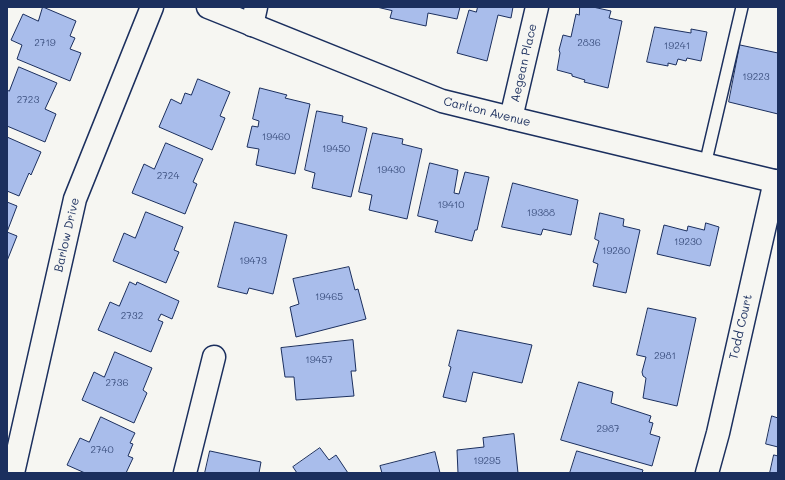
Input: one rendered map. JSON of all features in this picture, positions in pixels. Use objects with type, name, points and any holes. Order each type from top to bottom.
[{"type":"street","name":"Barlow Drive","points":[[13,473],[74,199],[152,7]]},
{"type":"street","name":"Carlton Avenue","points":[[208,7],[254,16],[442,101],[776,181]]},
{"type":"street","name":"Aegean Place","points":[[511,118],[537,7]]},
{"type":"street","name":"Todd Court","points":[[707,473],[718,433],[776,181]]},
{"type":"street","points":[[185,473],[214,357]]},
{"type":"lane","points":[[705,165],[742,7]]},
{"type":"building","points":[[43,7],[76,21],[70,36],[75,38],[70,49],[81,53],[70,81],[17,59],[22,45],[11,40],[23,14],[38,21]]},
{"type":"building","points":[[377,7],[460,7],[457,19],[428,13],[426,26],[390,18],[392,11]]},
{"type":"building","points":[[478,7],[513,7],[511,18],[498,15],[487,61],[457,53],[469,10],[476,12]]},
{"type":"building","points":[[580,7],[593,7],[611,11],[609,18],[622,21],[608,88],[584,82],[585,80],[572,76],[572,74],[557,70],[560,53],[559,50],[563,35],[571,37],[576,14],[579,15]]},
{"type":"building","points":[[655,27],[691,33],[691,29],[707,32],[701,61],[687,58],[686,61],[678,59],[676,65],[668,63],[668,66],[647,62]]},
{"type":"building","points":[[740,45],[778,53],[778,114],[729,102]]},
{"type":"building","points":[[19,67],[57,83],[45,109],[56,114],[45,142],[7,126],[7,90],[9,91]]},
{"type":"building","points":[[198,79],[230,92],[220,116],[225,118],[212,150],[159,127],[171,99],[181,104],[185,93],[191,95]]},
{"type":"building","points":[[260,88],[287,95],[285,98],[310,104],[295,174],[256,165],[259,149],[247,147],[252,126],[258,127],[259,121],[253,119]]},
{"type":"building","points":[[317,111],[343,116],[342,122],[367,128],[351,197],[312,188],[315,173],[305,170]]},
{"type":"building","points":[[373,133],[403,139],[402,144],[422,149],[407,219],[369,210],[372,195],[359,192]]},
{"type":"building","points":[[7,137],[41,152],[31,175],[29,173],[19,196],[7,191]]},
{"type":"building","points":[[166,143],[203,159],[193,182],[197,184],[185,214],[132,193],[144,164],[154,169]]},
{"type":"building","points":[[430,163],[458,170],[454,193],[459,194],[465,172],[489,177],[477,230],[475,230],[472,241],[435,232],[438,221],[418,216]]},
{"type":"building","points":[[513,183],[578,200],[571,235],[543,229],[541,235],[502,227]]},
{"type":"building","points":[[7,202],[17,206],[7,232]]},
{"type":"building","points":[[146,212],[183,227],[174,250],[179,252],[166,283],[113,261],[124,233],[135,238]]},
{"type":"building","points":[[600,213],[624,219],[623,226],[640,230],[626,293],[593,286],[598,264],[593,262],[599,241],[595,239]]},
{"type":"building","points":[[235,222],[287,235],[273,294],[249,288],[247,294],[218,287]]},
{"type":"building","points":[[706,223],[719,227],[710,266],[657,254],[664,225],[687,231],[688,226],[704,230]]},
{"type":"building","points":[[7,232],[17,236],[7,261]]},
{"type":"building","points":[[349,267],[355,290],[358,289],[366,319],[296,337],[290,307],[299,304],[293,279]]},
{"type":"building","points":[[130,282],[136,285],[137,282],[179,301],[172,319],[161,314],[158,320],[163,322],[151,352],[98,330],[110,302],[119,306]]},
{"type":"building","points":[[648,308],[696,318],[677,406],[643,398],[646,378],[643,376],[642,372],[646,357],[637,355]]},
{"type":"building","points":[[458,330],[532,345],[522,383],[473,372],[466,402],[443,397],[451,367],[449,366]]},
{"type":"building","points":[[353,340],[356,371],[351,371],[354,396],[296,400],[294,377],[285,377],[281,348]]},
{"type":"building","points":[[115,352],[152,368],[143,390],[147,393],[134,423],[82,400],[94,372],[104,377]]},
{"type":"building","points":[[579,382],[613,392],[611,403],[651,416],[649,422],[653,423],[650,434],[660,437],[652,466],[561,440]]},
{"type":"building","points":[[772,416],[778,418],[778,447],[766,444]]},
{"type":"building","points":[[101,417],[135,433],[130,443],[133,444],[128,456],[133,458],[126,473],[85,473],[67,465],[80,438],[89,442]]},
{"type":"building","points":[[514,434],[518,473],[458,473],[457,450],[484,447],[483,438]]},
{"type":"building","points":[[320,448],[329,460],[336,455],[348,473],[297,473],[293,467]]},
{"type":"building","points":[[210,451],[261,462],[259,473],[205,473]]},
{"type":"building","points":[[577,451],[643,470],[642,473],[570,473]]},
{"type":"building","points":[[435,452],[440,473],[382,473],[380,466]]},
{"type":"building","points":[[774,455],[778,456],[778,473],[770,473]]}]
